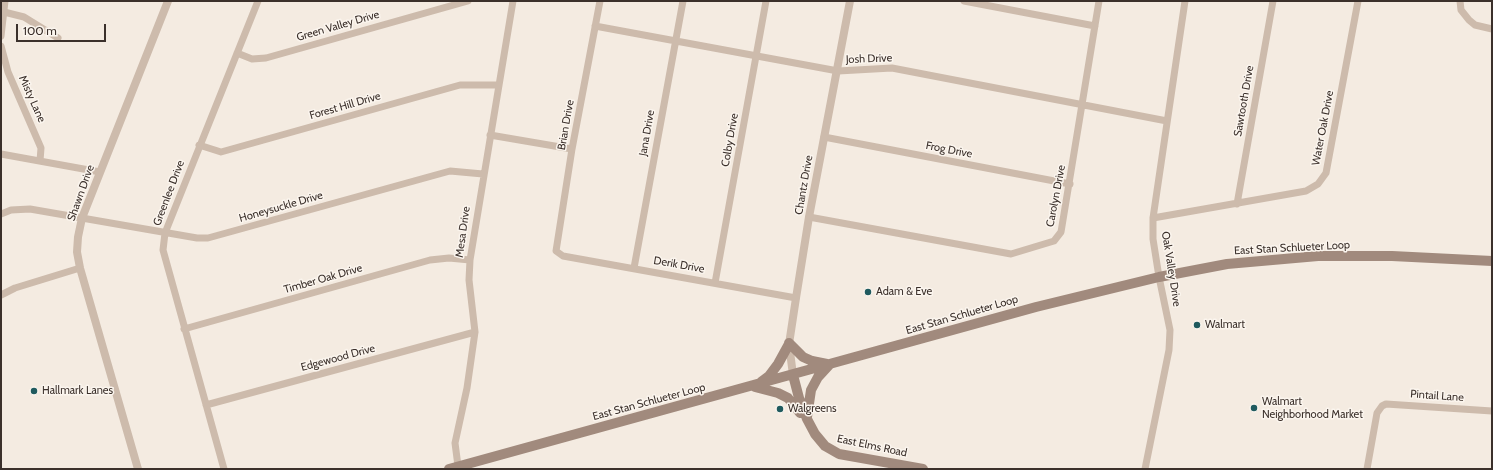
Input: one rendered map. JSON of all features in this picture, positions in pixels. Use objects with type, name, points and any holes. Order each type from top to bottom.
[{"type":"main road","name":"East Stan Schlueter Loop","points":[[453,468],[755,386],[1044,305],[1159,277],[1227,264],[1318,256],[1392,256],[1492,261]]},
{"type":"main road","points":[[755,386],[769,376],[789,344],[803,357],[829,365],[818,377],[811,390],[807,419]]},
{"type":"main road","name":"East Elms Road","points":[[793,375],[799,398],[807,419],[819,441],[825,446],[839,454],[923,469]]},
{"type":"main road","points":[[755,386],[774,391],[788,398],[807,419]]},
{"type":"street","points":[[1,36],[5,1]]},
{"type":"street","name":"Shawn Drive","points":[[138,469],[80,268],[77,252],[82,218],[168,1]]},
{"type":"street","name":"Greenlee Drive","points":[[224,469],[163,250],[165,233],[258,1]]},
{"type":"street","name":"Green Valley Drive","points":[[237,54],[252,59],[266,58],[468,1]]},
{"type":"street","name":"Mesa Drive","points":[[453,468],[455,443],[467,388],[474,332],[469,280],[470,260],[483,174],[513,1]]},
{"type":"street","name":"Brian Drive","points":[[558,253],[556,251],[572,149],[600,1]]},
{"type":"street","name":"Jana Drive","points":[[634,268],[682,1]]},
{"type":"street","name":"Colby Drive","points":[[715,282],[766,1]]},
{"type":"street","name":"Chantz Drive","points":[[793,375],[789,344],[796,298],[809,216],[838,71],[850,1]]},
{"type":"street","points":[[964,1],[1095,26]]},
{"type":"street","name":"Carolyn Drive","points":[[809,216],[1011,254],[1054,241],[1062,232],[1099,1]]},
{"type":"street","name":"Oak Valley Drive","points":[[1145,469],[1169,350],[1170,330],[1153,239],[1153,218],[1185,1]]},
{"type":"street","name":"Sawtooth Drive","points":[[1237,204],[1272,1]]},
{"type":"street","name":"Water Oak Drive","points":[[1153,218],[1237,204],[1306,190],[1318,184],[1326,173],[1358,1]]},
{"type":"street","points":[[1460,1],[1461,10],[1469,20],[1475,25],[1492,29]]},
{"type":"street","points":[[4,12],[24,17],[58,38]]},
{"type":"street","name":"Josh Drive","points":[[595,26],[838,71],[892,68],[1167,121]]},
{"type":"street","name":"Misty Lane","points":[[1,46],[3,63],[41,148],[40,161]]},
{"type":"street","name":"Forest Hill Drive","points":[[199,145],[221,152],[460,85],[499,85]]},
{"type":"street","points":[[490,135],[572,149]]},
{"type":"street","name":"Frog Drive","points":[[824,137],[1070,184]]},
{"type":"street","points":[[1,154],[100,172]]},
{"type":"street","name":"Honeysuckle Drive","points":[[1,214],[11,210],[30,209],[165,233],[197,238],[208,238],[450,171],[483,174]]},
{"type":"street","name":"Derik Drive","points":[[558,253],[563,256],[715,282],[796,298]]},
{"type":"street","name":"Timber Oak Drive","points":[[184,329],[430,260],[449,258],[470,260]]},
{"type":"street","points":[[1,295],[15,288],[80,268]]},
{"type":"street","name":"Edgewood Drive","points":[[206,405],[474,332]]},
{"type":"street","name":"Pintail Lane","points":[[1367,469],[1377,413],[1382,406],[1391,403],[1492,411]]},
{"type":"place","name":"Adam & Eve","points":[[868,292]]},
{"type":"place","name":"Walmart","points":[[1197,325]]},
{"type":"place","name":"Hallmark Lanes","points":[[34,391]]},
{"type":"place","name":"Walmart Neighborhood Market","points":[[1254,408]]},
{"type":"place","name":"Walgreens","points":[[780,409]]}]
